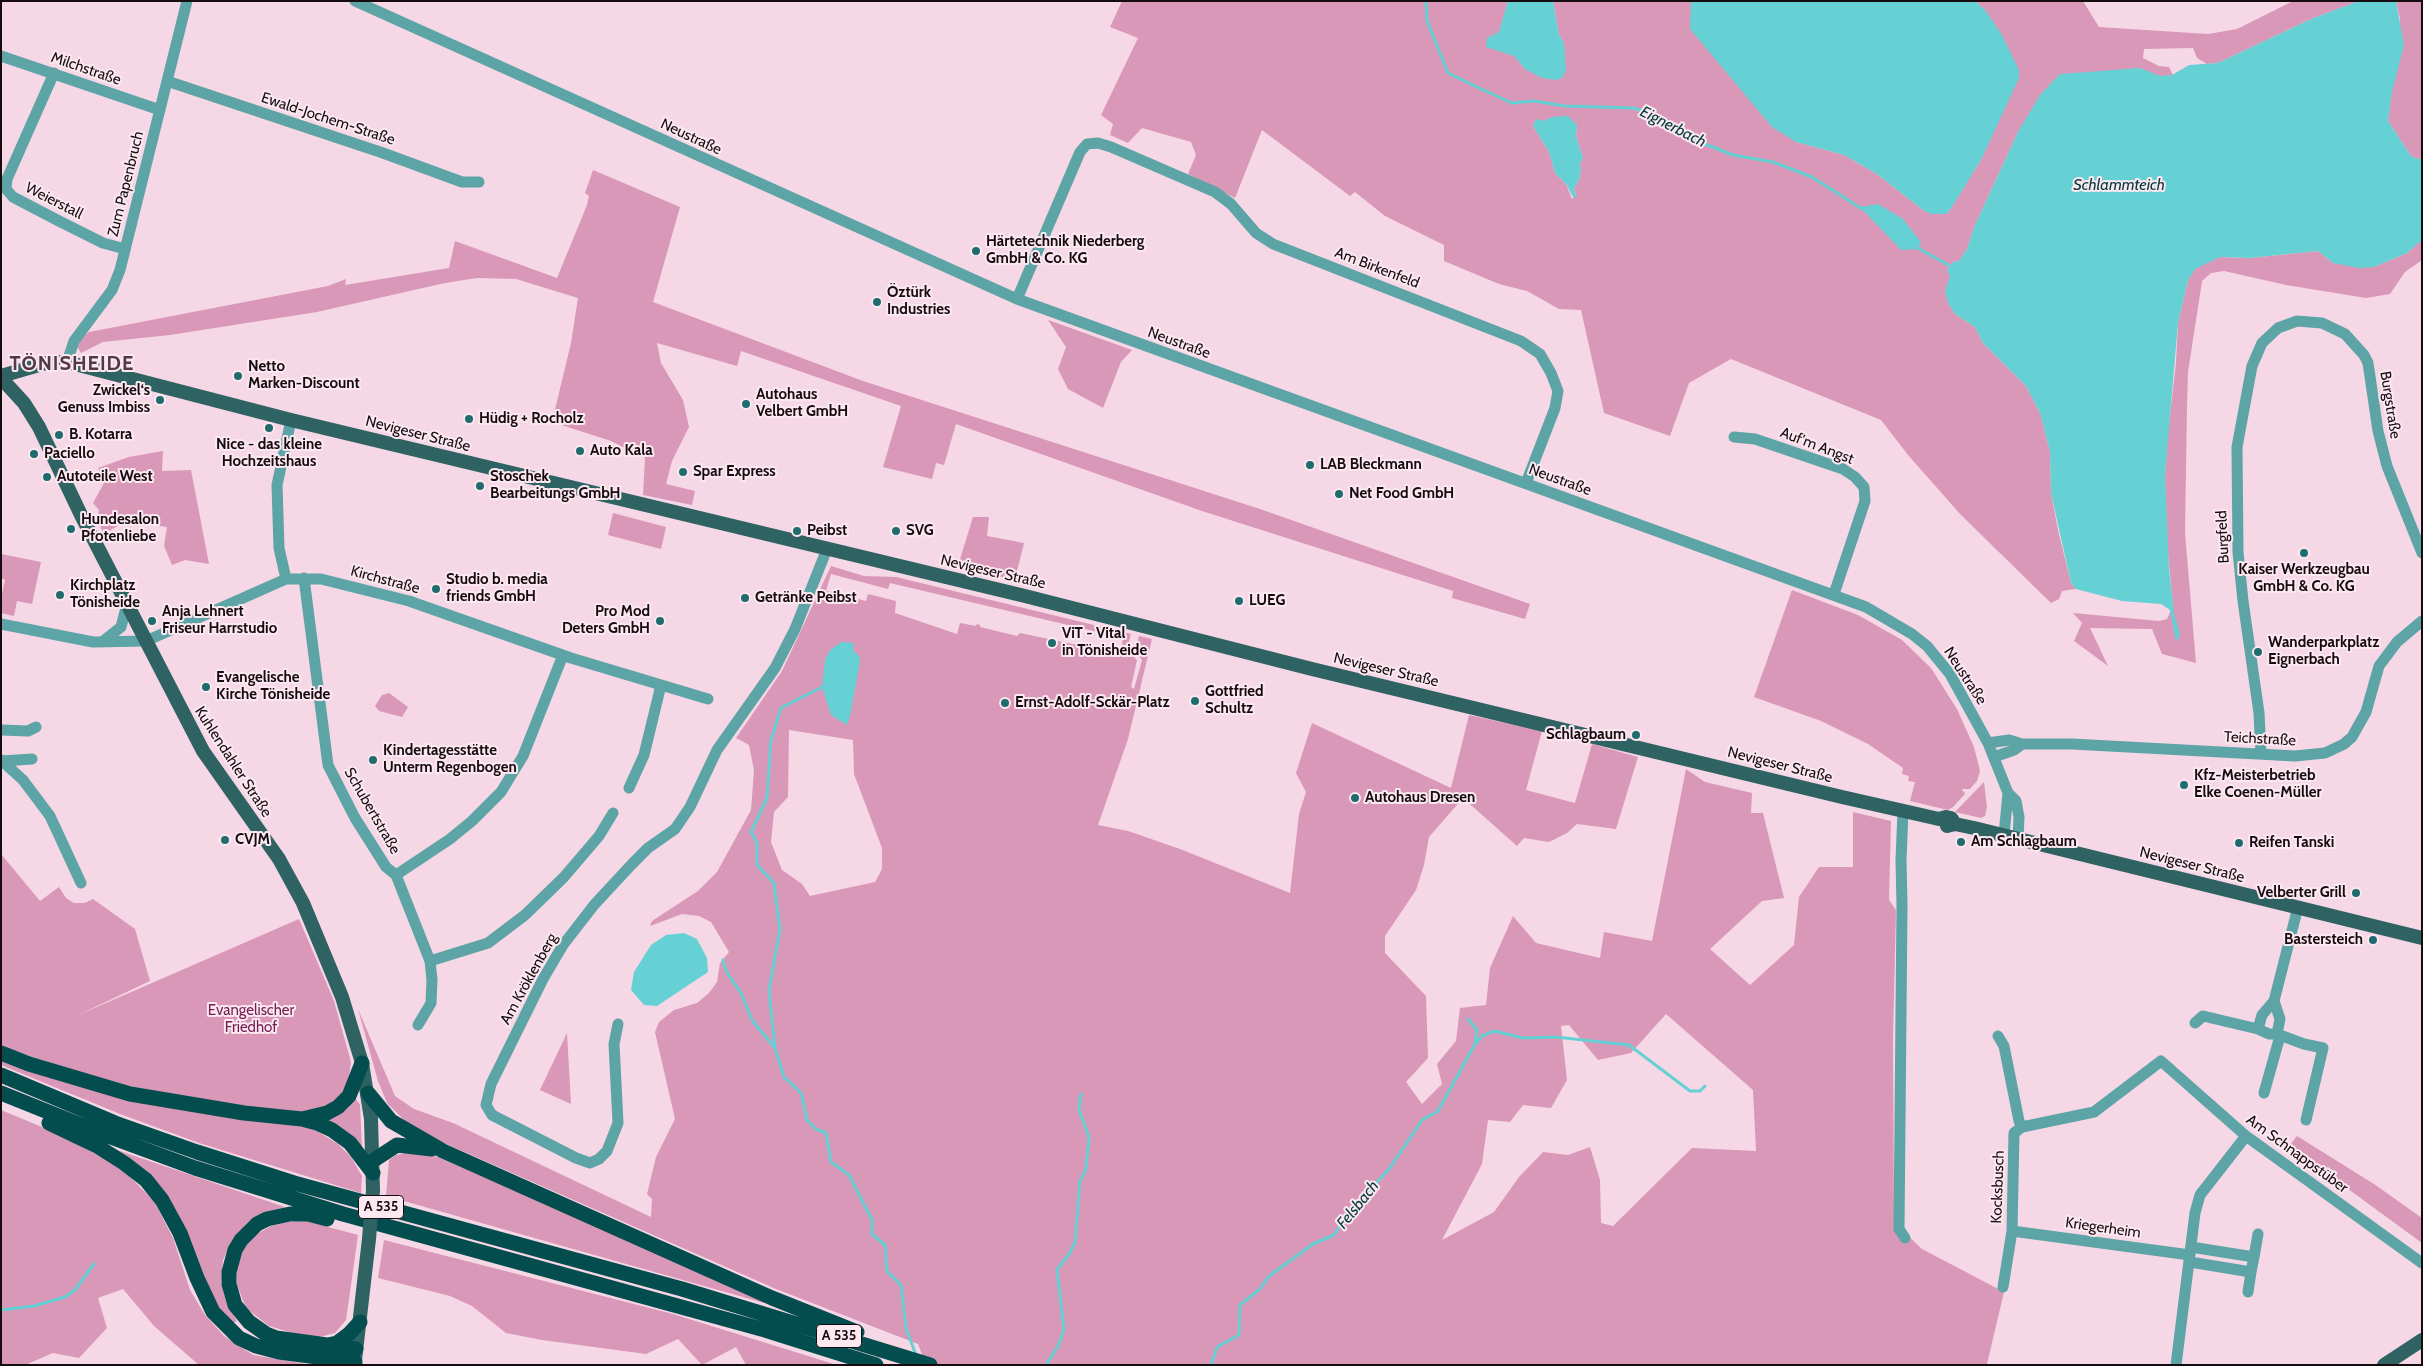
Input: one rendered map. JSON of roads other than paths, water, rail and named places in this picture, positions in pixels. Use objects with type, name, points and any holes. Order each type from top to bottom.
[{"type":"highway","points":[[1,1053],[29,1064],[130,1094],[244,1114],[302,1119],[318,1123],[342,1136],[373,1167],[397,1145],[443,1150]]},
{"type":"highway","points":[[302,1119],[327,1113],[338,1107],[349,1096],[362,1063]]},
{"type":"highway","name":"A 535","points":[[1,1075],[115,1123],[294,1183],[768,1315],[930,1365]]},
{"type":"highway","points":[[3,1093],[32,1115],[117,1158],[146,1180],[162,1200],[180,1233],[197,1278],[213,1312],[239,1338],[256,1346],[313,1356],[355,1359]]},
{"type":"highway","name":"A 535","points":[[3,1093],[195,1168],[324,1208],[765,1330],[876,1365]]},
{"type":"highway","points":[[368,1093],[391,1121],[443,1150],[772,1298],[840,1326],[890,1343],[910,1358]]},
{"type":"highway","points":[[355,1359],[328,1345],[276,1338],[266,1334],[249,1322],[235,1305],[229,1284],[229,1272],[240,1240],[257,1224],[268,1219],[290,1214],[308,1214],[359,1226],[387,1224]]},
{"type":"highway","points":[[328,1345],[337,1343],[360,1322]]},
{"type":"highway","points":[[313,1356],[328,1365]]},
{"type":"main road","name":"Nevigeser Straße","points":[[1,377],[46,363],[67,362],[290,420],[1904,811],[1939,819],[1951,818],[1955,824],[2422,938]]},
{"type":"main road","name":"Kuhlendahler Straße","points":[[1,377],[24,403],[39,427],[127,604],[204,752],[279,859],[303,902],[342,997],[362,1063],[368,1093],[373,1167],[369,1239],[355,1359]]},
{"type":"main road","points":[[2384,1365],[2422,1340]]},
{"type":"street","name":"Zum Papenbruch","points":[[67,362],[74,341],[112,290],[187,1]]},
{"type":"street","name":"Neustraße","points":[[354,1],[1017,299],[1834,594],[1886,617],[1927,646],[1950,674],[1988,742],[2008,793],[2016,801],[2019,817],[2018,839]]},
{"type":"street","name":"Milchstraße","points":[[1,56],[160,110]]},
{"type":"street","name":"Weierstall","points":[[54,73],[7,179],[6,189],[13,197],[59,221],[103,243],[124,249]]},
{"type":"street","name":"Ewald-Jochem-Straße","points":[[167,81],[383,153],[462,182],[479,182]]},
{"type":"street","name":"Am Birkenfeld","points":[[1017,299],[1080,152],[1087,144],[1098,143],[1111,147],[1215,192],[1231,204],[1256,233],[1273,244],[1521,341],[1540,354],[1551,373],[1558,391],[1555,408],[1526,484]]},
{"type":"street","name":"Burgstraße","points":[[2278,328],[2297,321],[2322,323],[2346,334],[2364,355],[2368,363],[2378,431],[2387,466],[2422,553]]},
{"type":"street","name":"Burgfeld","points":[[2261,753],[2259,713],[2242,601],[2238,552],[2237,448],[2254,360],[2262,343],[2278,328]]},
{"type":"street","points":[[286,579],[279,548],[277,485],[290,420]]},
{"type":"street","name":"Auf'm Angst","points":[[1734,436],[1755,439],[1843,469],[1855,477],[1864,487],[1865,501],[1834,594]]},
{"type":"street","name":"Am Kröklenberg","points":[[618,1024],[614,1044],[618,1123],[608,1151],[599,1159],[590,1163],[576,1158],[492,1115],[486,1105],[490,1084],[543,979],[563,945],[594,905],[632,864],[648,848],[675,829],[690,808],[717,750],[775,668],[804,608],[828,549]]},
{"type":"street","name":"Schubertstraße","points":[[304,578],[328,765],[355,818],[386,867],[396,875],[430,961],[432,980],[431,1003],[418,1025]]},
{"type":"street","name":"Kirchstraße","points":[[1,624],[72,639],[102,642],[146,641],[286,579],[321,579],[409,601],[563,655],[708,699]]},
{"type":"street","points":[[102,642],[121,627],[127,604]]},
{"type":"street","name":"Teichstraße","points":[[1988,742],[2009,740],[2022,744],[2072,744],[2310,756],[2325,753],[2344,744],[2352,737],[2366,712],[2379,666],[2397,642],[2422,621]]},
{"type":"street","points":[[396,875],[450,839],[472,821],[501,792],[523,756],[563,655]]},
{"type":"street","points":[[629,788],[644,755],[661,685]]},
{"type":"street","points":[[1,730],[28,731],[36,727]]},
{"type":"street","name":"Teichstraße","points":[[1994,757],[2014,750],[2022,744]]},
{"type":"street","points":[[2,761],[32,759]]},
{"type":"street","points":[[2,761],[23,780],[50,816],[81,883]]},
{"type":"street","name":"Neustraße","points":[[2004,835],[2008,793]]},
{"type":"street","points":[[1904,811],[1901,860],[1899,1229],[1904,1238]]},
{"type":"street","points":[[430,961],[488,943],[525,915],[564,877],[599,836],[613,813]]},
{"type":"street","points":[[2258,1029],[2262,1015],[2274,1001],[2298,907]]},
{"type":"street","points":[[2264,1093],[2279,1035],[2280,1019],[2274,1001]]},
{"type":"street","points":[[2195,1023],[2203,1016],[2258,1029],[2269,1034],[2279,1035],[2322,1048],[2306,1120]]},
{"type":"street","points":[[1998,1036],[2004,1046],[2019,1121],[2022,1127]]},
{"type":"street","name":"Am Schnappstüber","points":[[2022,1127],[2094,1112],[2161,1062],[2246,1136],[2422,1264]]},
{"type":"street","name":"Kocksbusch","points":[[2003,1287],[2012,1230],[2014,1133],[2022,1127]]},
{"type":"street","points":[[2176,1365],[2195,1213],[2200,1195],[2246,1136]]},
{"type":"street","name":"Kriegerheim","points":[[2012,1230],[2190,1254],[2254,1257]]},
{"type":"street","points":[[2248,1292],[2258,1234]]},
{"type":"street","name":"Kriegerheim","points":[[2190,1254],[2251,1272]]},
{"type":"water","points":[[1508,1],[1553,1],[1559,35],[1564,43],[1566,70],[1563,77],[1557,80],[1542,78],[1525,69],[1514,56],[1486,47],[1487,38],[1499,32]]},
{"type":"water","points":[[1691,1],[1975,1],[1985,10],[2002,35],[2019,70],[2019,78],[1982,158],[1957,199],[1947,214],[1931,214],[1923,210],[1877,174],[1844,155],[1796,142],[1772,127],[1690,29]]},
{"type":"water","name":"Schlammteich","points":[[2359,1],[2396,1],[2404,45],[2392,92],[2388,121],[2411,156],[2422,160],[2422,240],[2407,253],[2374,267],[2359,268],[2333,263],[2318,251],[2249,258],[2220,257],[2195,269],[2188,280],[2178,323],[2165,475],[2169,568],[2174,614],[2180,634],[2176,642],[2170,610],[2161,604],[2122,601],[2076,589],[2071,583],[2051,493],[2050,451],[2040,413],[2026,386],[1983,343],[1975,327],[1955,314],[1948,303],[1945,291],[1950,276],[1947,270],[1953,262],[1959,261],[1967,249],[1975,225],[2019,130],[2040,95],[2060,74],[2140,68],[2160,76],[2172,75],[2189,65],[2218,63],[2311,19]]},
{"type":"water","points":[[1568,116],[1577,125],[1576,136],[1583,158],[1580,163],[1579,180],[1574,188],[1576,195],[1574,199],[1566,184],[1555,173],[1549,152],[1533,126],[1536,119],[1543,121],[1552,117]]},
{"type":"water","points":[[1878,204],[1903,219],[1921,242],[1918,249],[1901,250],[1860,207]]},
{"type":"water","points":[[842,642],[854,643],[853,650],[859,656],[860,661],[847,725],[831,715],[822,687],[825,660],[830,650]]},
{"type":"water","points":[[684,933],[697,939],[707,958],[708,972],[657,1006],[644,1005],[631,990],[634,972],[651,945],[666,935]]},
{"type":"waterway","name":"Eignerbach","points":[[1426,1],[1427,21],[1448,73],[1477,87],[1512,103],[1534,101],[1565,106],[1634,108],[1655,116],[1705,144],[1733,155],[1773,162],[1812,177],[1862,209]]},
{"type":"waterway","name":"Eignerbach","points":[[1916,247],[1950,266]]},
{"type":"waterway","points":[[775,1048],[769,990],[780,929],[774,883],[757,865],[757,843],[751,832],[767,798],[771,740],[781,708],[822,687]]},
{"type":"waterway","points":[[723,960],[726,971],[741,993],[752,1020],[775,1048],[784,1077],[801,1093],[807,1120],[816,1129],[826,1133],[831,1162],[849,1175],[872,1220],[872,1234],[885,1245],[887,1271],[901,1285],[906,1328],[916,1355]]},
{"type":"waterway","name":"Felsbach","points":[[1211,1365],[1217,1347],[1239,1335],[1240,1305],[1260,1289],[1269,1276],[1313,1244],[1334,1235],[1348,1214],[1389,1169],[1422,1120],[1438,1111],[1475,1044],[1477,1030],[1468,1019]]},
{"type":"waterway","name":"Felsbach","points":[[1476,1043],[1482,1036],[1494,1031],[1523,1038],[1556,1037],[1629,1045],[1690,1091],[1700,1091],[1705,1086]]},
{"type":"waterway","points":[[1046,1365],[1058,1346],[1064,1330],[1057,1270],[1075,1243],[1080,1181],[1086,1169],[1089,1137],[1079,1110],[1081,1094]]},
{"type":"waterway","points":[[1,1310],[34,1306],[65,1297],[75,1290],[94,1264]]},
{"type":"place","name":"Härtetechnik Niederberg GmbH & Co. KG","points":[[976,251]]},
{"type":"place","name":"Öztürk Industries","points":[[877,302]]},
{"type":"place","name":"Netto Marken-Discount","points":[[238,376]]},
{"type":"place","name":"Zwickel‘s Genuss Imbiss","points":[[160,400]]},
{"type":"place","name":"Autohaus Velbert GmbH","points":[[746,404]]},
{"type":"place","name":"Hüdig + Rocholz","points":[[469,419]]},
{"type":"place","name":"Nice - das kleine Hochzeitshaus","points":[[269,428]]},
{"type":"place","name":"B. Kotarra","points":[[59,435]]},
{"type":"place","name":"Auto Kala","points":[[580,451]]},
{"type":"place","name":"Paciello","points":[[34,454]]},
{"type":"place","name":"LAB Bleckmann","points":[[1310,465]]},
{"type":"place","name":"Spar Express","points":[[683,472]]},
{"type":"place","name":"Autoteile West","points":[[47,477]]},
{"type":"place","name":"Stoschek Bearbeitungs GmbH","points":[[480,486]]},
{"type":"place","name":"Net Food GmbH","points":[[1339,494]]},
{"type":"place","name":"Hundesalon Pfotenliebe","points":[[71,529]]},
{"type":"place","name":"Peibst","points":[[797,531]]},
{"type":"place","name":"SVG","points":[[896,531]]},
{"type":"place","name":"Kaiser Werkzeugbau GmbH & Co. KG","points":[[2304,553]]},
{"type":"place","name":"Studio b. media friends GmbH","points":[[436,589]]},
{"type":"place","name":"Kirchplatz Tönisheide","points":[[60,595]]},
{"type":"place","name":"Getränke Peibst","points":[[745,598]]},
{"type":"place","name":"LUEG","points":[[1239,601]]},
{"type":"place","name":"Anja Lehnert Friseur Harrstudio","points":[[152,621]]},
{"type":"place","name":"Pro Mod Deters GmbH","points":[[660,621]]},
{"type":"place","name":"ViT - Vital in Tönisheide","points":[[1052,643]]},
{"type":"place","name":"Wanderparkplatz Eignerbach","points":[[2258,652]]},
{"type":"place","name":"Evangelische Kirche Tönisheide","points":[[206,687]]},
{"type":"place","name":"Gottfried Schultz","points":[[1195,701]]},
{"type":"place","name":"Ernst-Adolf-Sckär-Platz","points":[[1005,703]]},
{"type":"place","name":"Schlagbaum","points":[[1636,735]]},
{"type":"place","name":"Kindertagesstätte Unterm Regenbogen","points":[[373,760]]},
{"type":"place","name":"Kfz-Meisterbetrieb Elke Coenen-Müller","points":[[2184,785]]},
{"type":"place","name":"Autohaus Dresen","points":[[1355,798]]},
{"type":"place","name":"CVJM","points":[[225,840]]},
{"type":"place","name":"Am Schlagbaum","points":[[1961,842]]},
{"type":"place","name":"Reifen Tanski","points":[[2239,843]]},
{"type":"place","name":"Velberter Grill","points":[[2356,893]]},
{"type":"place","name":"Bastersteich","points":[[2373,940]]},
{"type":"district","name":"TÖNISHEIDE","points":[[72,364]]},
{"type":"park label","name":"Evangelischer Friedhof","points":[[251,1020]]}]
